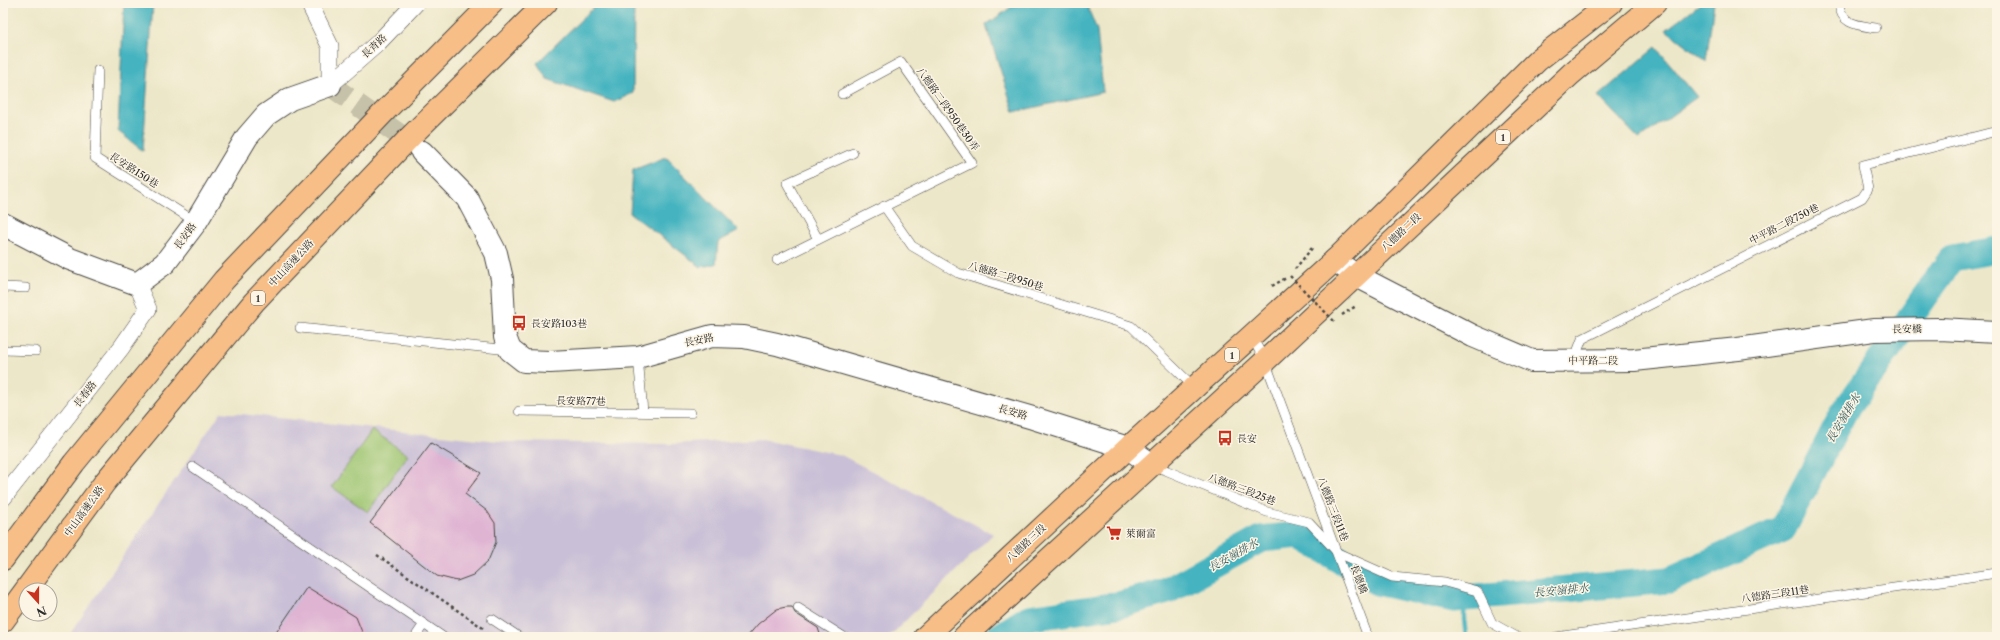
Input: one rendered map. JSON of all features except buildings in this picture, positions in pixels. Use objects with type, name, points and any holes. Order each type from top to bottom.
[{"type":"main road","points":[[3,559],[74,463],[224,280],[386,110],[492,3]]},
{"type":"main road","name":"中山高速公路","points":[[3,621],[105,482],[254,302],[412,135],[546,3]]},
{"type":"main road","name":"1","points":[[1128,448],[1335,260],[1538,60],[1611,3]]},
{"type":"main road","name":"八德路二段","points":[[1151,464],[1264,362],[1571,74],[1655,3]]},
{"type":"main road","name":"八德路三段","points":[[925,637],[1128,448]]},
{"type":"main road","name":"1","points":[[964,637],[1151,464]]},
{"type":"street","points":[[308,3],[330,46],[330,85]]},
{"type":"street","name":"長青路","points":[[330,85],[378,43],[416,3]]},
{"type":"street","name":"長安路","points":[[137,284],[165,263],[196,222],[247,137],[266,115],[290,99],[330,85]]},
{"type":"street","points":[[422,152],[467,198],[496,253],[502,279],[505,338],[510,350]]},
{"type":"street","points":[[3,224],[70,259],[137,284]]},
{"type":"street","name":"中平路二段","points":[[1335,260],[1355,275],[1473,336],[1532,362],[1634,360],[1738,349],[1874,330]]},
{"type":"street","name":"長春路","points":[[3,498],[121,348],[148,309],[137,284]]},
{"type":"street","name":"長安橋","points":[[1874,330],[1940,329],[1997,332]]},
{"type":"street","name":"長安路","points":[[510,350],[524,361],[550,362],[638,357],[712,336],[744,337],[792,348],[1033,418],[1128,448],[1151,464]]},
{"type":"lane","points":[[1839,3],[1840,13],[1845,20],[1858,25],[1876,28]]},
{"type":"lane","name":"八德路二段950巷30弄","points":[[842,94],[901,62],[972,163],[884,206]]},
{"type":"lane","name":"長安路150巷","points":[[98,70],[95,158],[196,222]]},
{"type":"lane","name":"中平路二段750巷","points":[[1574,360],[1582,339],[1862,198],[1868,189],[1863,164],[1997,131]]},
{"type":"lane","points":[[818,239],[787,183],[853,153]]},
{"type":"lane","points":[[777,260],[884,206]]},
{"type":"lane","name":"八德路二段950巷","points":[[884,206],[912,246],[958,273],[1131,326],[1195,388]]},
{"type":"lane","points":[[3,287],[26,288]]},
{"type":"lane","points":[[300,328],[510,350]]},
{"type":"lane","name":"八德路三段11巷","points":[[1252,337],[1264,362],[1338,553],[1392,577],[1445,582],[1477,591],[1492,623],[1518,637]]},
{"type":"lane","points":[[3,350],[36,351]]},
{"type":"lane","points":[[638,357],[643,412]]},
{"type":"lane","name":"長安路77巷","points":[[519,411],[691,413]]},
{"type":"lane","name":"八德路三段25巷","points":[[1151,464],[1268,512],[1309,522],[1338,553]]},
{"type":"lane","points":[[193,467],[443,637]]},
{"type":"lane","name":"長德橋","points":[[1338,553],[1368,637]]},
{"type":"lane","name":"八德路三段11巷","points":[[1556,637],[1997,574]]},
{"type":"lane","points":[[798,608],[844,637]]},
{"type":"lane","points":[[492,619],[519,637]]},
{"type":"lane","points":[[415,637],[424,624]]},
{"type":"path","points":[[1272,286],[1290,276],[1312,248]]},
{"type":"path","points":[[1290,276],[1334,321]]},
{"type":"path","points":[[377,555],[484,628]]},
{"type":"shaded area","points":[[221,412],[507,442],[672,444],[762,439],[841,455],[993,534],[889,637],[68,637]]},
{"type":"green space","points":[[372,430],[408,455],[368,512],[332,487]]},
{"type":"water","points":[[124,3],[153,3],[143,151],[118,131]]},
{"type":"water","points":[[598,3],[634,3],[633,93],[614,102],[547,79],[537,63]]},
{"type":"water","points":[[1017,3],[1086,3],[1097,30],[1103,92],[1014,112],[986,25]]},
{"type":"water","points":[[1701,3],[1714,3],[1706,61],[1666,30]]},
{"type":"water","points":[[1656,47],[1697,97],[1639,139],[1598,96]]},
{"type":"water","points":[[666,157],[739,231],[718,242],[716,264],[701,267],[630,213],[633,170]]},
{"type":"waterway","name":"長安嶺排水","points":[[999,637],[1029,618],[1119,605],[1167,591],[1261,539],[1299,535],[1377,582],[1454,599],[1669,580],[1783,529],[1844,412],[1952,258],[1997,250]]},
{"type":"waterway","points":[[1465,586],[1464,619],[1466,637]]},
{"type":"tunnel","points":[[330,85],[422,151]]},
{"type":"place","name":"長安路103巷","points":[[519,323]]},
{"type":"place","name":"長安","points":[[1225,438]]},
{"type":"place","name":"萊爾富","points":[[1114,533]]}]
